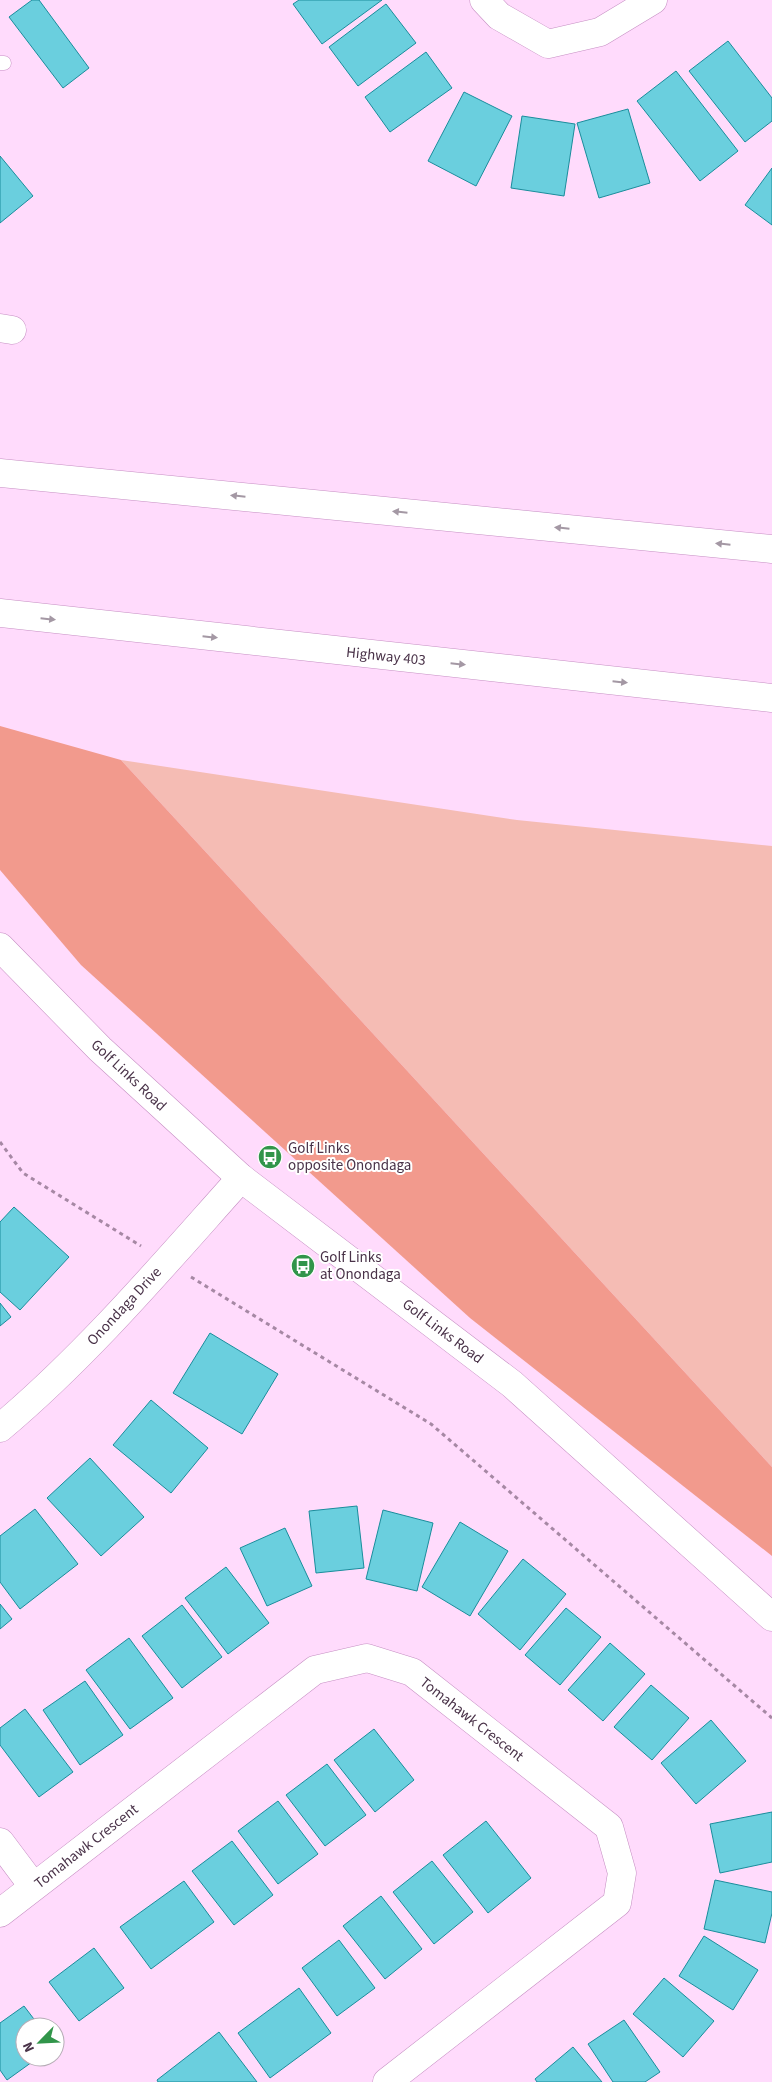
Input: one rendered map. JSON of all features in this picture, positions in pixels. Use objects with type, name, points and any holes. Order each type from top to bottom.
[{"type":"main road","points":[[484,0],[500,16],[548,44],[600,32],[653,0]]},
{"type":"main road","points":[[0,473],[772,549]]},
{"type":"main road","name":"Highway 403","points":[[0,614],[772,698]]},
{"type":"main road","name":"Golf Links Road","points":[[0,947],[100,1049],[241,1178],[512,1384],[772,1617]]},
{"type":"main road","name":"Onondaga Drive","points":[[0,1428],[44,1391],[166,1262],[241,1178]]},
{"type":"main road","name":"Tomahawk Crescent","points":[[0,1913],[315,1670],[367,1658],[412,1672],[609,1827],[622,1873],[617,1903],[387,2082]]},
{"type":"main road","points":[[0,1842],[33,1886]]},
{"type":"path","points":[[0,1142],[23,1173],[431,1424],[772,1718]]},
{"type":"shaded area","points":[[0,726],[121,760],[772,1467],[772,1556],[470,1318],[81,965],[0,870]]},
{"type":"shaded area","points":[[121,760],[517,820],[772,846],[772,1467]]},
{"type":"building","points":[[32,0],[39,0],[89,68],[63,88],[9,17]]},
{"type":"building","points":[[299,0],[382,0],[322,44],[293,4]]},
{"type":"building","points":[[386,4],[416,43],[358,86],[329,47]]},
{"type":"building","points":[[728,41],[772,98],[772,121],[745,142],[689,71]]},
{"type":"building","points":[[426,52],[452,88],[390,132],[365,97]]},
{"type":"building","points":[[676,71],[738,151],[700,181],[637,101]]},
{"type":"building","points":[[464,92],[512,116],[476,186],[428,161]]},
{"type":"building","points":[[628,109],[650,183],[599,198],[577,123]]},
{"type":"building","points":[[522,116],[575,124],[564,196],[511,188]]},
{"type":"building","points":[[0,156],[33,196],[0,223]]},
{"type":"building","points":[[772,168],[772,225],[745,205]]},
{"type":"building","points":[[14,1207],[69,1257],[20,1310],[0,1292],[0,1222]]},
{"type":"building","points":[[0,1303],[11,1317],[0,1326]]},
{"type":"building","points":[[210,1333],[278,1374],[242,1434],[173,1393]]},
{"type":"building","points":[[151,1400],[208,1448],[171,1493],[113,1445]]},
{"type":"building","points":[[90,1458],[144,1517],[101,1556],[47,1498]]},
{"type":"building","points":[[357,1506],[364,1568],[316,1573],[309,1511]]},
{"type":"building","points":[[35,1509],[78,1564],[20,1609],[0,1582],[0,1536]]},
{"type":"building","points":[[383,1510],[433,1523],[417,1591],[366,1579]]},
{"type":"building","points":[[460,1522],[508,1551],[470,1616],[422,1587]]},
{"type":"building","points":[[285,1528],[312,1586],[267,1606],[240,1548]]},
{"type":"building","points":[[523,1559],[566,1594],[520,1650],[478,1614]]},
{"type":"building","points":[[226,1567],[269,1623],[228,1654],[185,1598]]},
{"type":"building","points":[[0,1604],[12,1619],[0,1629]]},
{"type":"building","points":[[182,1605],[222,1657],[182,1688],[142,1636]]},
{"type":"building","points":[[566,1608],[601,1637],[560,1685],[525,1655]]},
{"type":"building","points":[[129,1638],[173,1698],[130,1729],[86,1670]]},
{"type":"building","points":[[610,1643],[645,1674],[603,1721],[568,1690]]},
{"type":"building","points":[[85,1681],[123,1735],[80,1765],[43,1710]]},
{"type":"building","points":[[651,1685],[689,1718],[652,1760],[614,1727]]},
{"type":"building","points":[[25,1709],[73,1772],[39,1797],[0,1745],[0,1728]]},
{"type":"building","points":[[711,1720],[746,1761],[696,1804],[661,1763]]},
{"type":"building","points":[[374,1729],[414,1780],[375,1812],[334,1760]]},
{"type":"building","points":[[327,1764],[366,1815],[325,1846],[286,1795]]},
{"type":"building","points":[[278,1801],[318,1854],[278,1884],[238,1831]]},
{"type":"building","points":[[772,1812],[772,1862],[720,1873],[710,1824]]},
{"type":"building","points":[[486,1821],[531,1878],[488,1913],[443,1855]]},
{"type":"building","points":[[232,1841],[273,1895],[234,1925],[192,1871]]},
{"type":"building","points":[[432,1861],[473,1912],[434,1944],[393,1892]]},
{"type":"building","points":[[715,1880],[772,1892],[772,1913],[765,1943],[704,1929]]},
{"type":"building","points":[[184,1881],[214,1922],[151,1969],[120,1927]]},
{"type":"building","points":[[381,1896],[422,1949],[385,1979],[343,1926]]},
{"type":"building","points":[[704,1936],[758,1970],[733,2010],[679,1976]]},
{"type":"building","points":[[339,1940],[375,1988],[337,2016],[302,1968]]},
{"type":"building","points":[[94,1948],[124,1988],[79,2021],[49,1982]]},
{"type":"building","points":[[664,1978],[714,2021],[683,2057],[633,2014]]},
{"type":"building","points":[[299,1988],[331,2033],[270,2078],[238,2033]]},
{"type":"building","points":[[24,2006],[32,2017],[15,2017],[15,2067],[25,2067],[7,2080],[0,2070],[0,2023]]},
{"type":"building","points":[[624,2020],[660,2072],[645,2082],[613,2082],[588,2044]]},
{"type":"building","points":[[219,2032],[257,2082],[158,2082],[157,2080]]},
{"type":"building","points":[[573,2047],[602,2082],[537,2082],[535,2079]]},
{"type":"place","name":"Golf Links opposite Onondaga","points":[[270,1157]]},
{"type":"place","name":"Golf Links at Onondaga","points":[[303,1266]]}]
